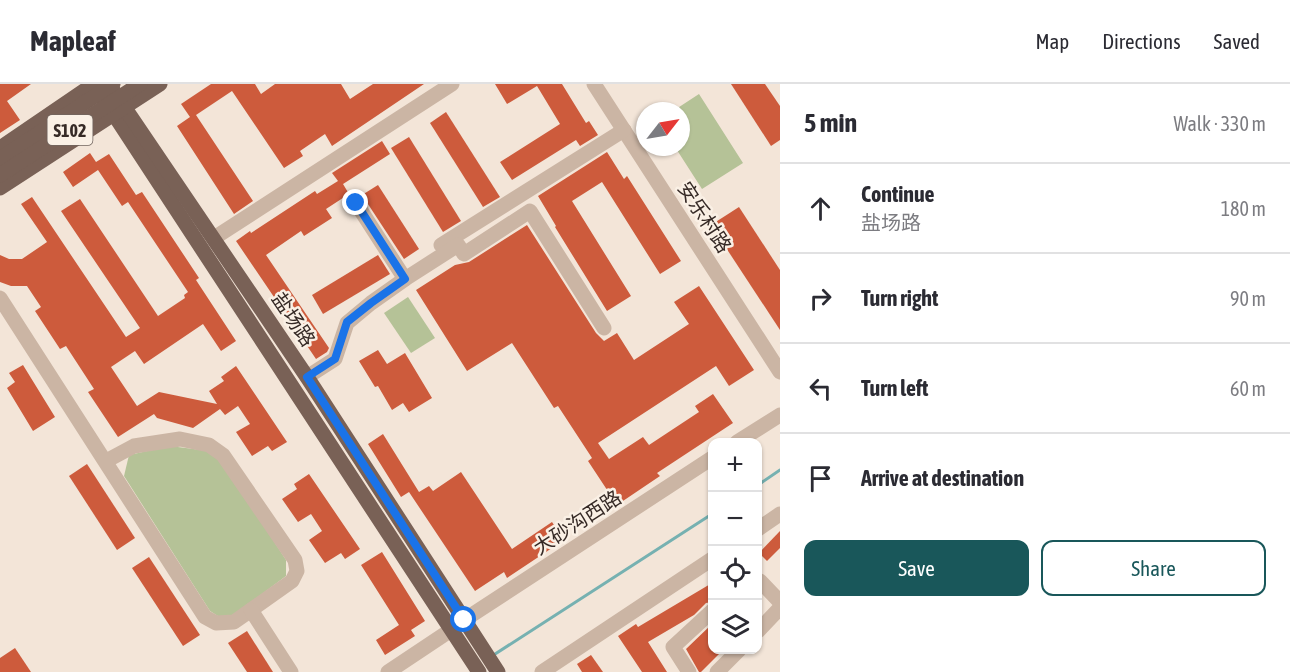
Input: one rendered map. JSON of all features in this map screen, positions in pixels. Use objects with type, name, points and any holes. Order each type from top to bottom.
[{"type":"main road","name":"盐场路","points":[[94,84],[120,111],[214,238],[498,672]]},
{"type":"main road","points":[[0,148],[94,84]]},
{"type":"main road","name":"盐场路","points":[[111,84],[120,111],[479,672]]},
{"type":"main road","name":"S102","points":[[0,159],[111,84]]},
{"type":"main road","name":"S102","points":[[0,175],[140,84]]},
{"type":"main road","points":[[0,188],[160,84]]},
{"type":"street","points":[[214,238],[452,84]]},
{"type":"street","name":"安乐村路","points":[[594,84],[780,372]]},
{"type":"street","points":[[307,377],[335,359],[347,322],[402,276],[624,130]]},
{"type":"street","points":[[356,203],[402,276]]},
{"type":"street","points":[[402,276],[458,245],[464,254],[530,211],[604,328]]},
{"type":"street","points":[[0,298],[205,617],[216,623],[234,622],[292,581],[297,571],[295,561],[223,455],[209,445],[180,439],[134,446],[106,461]]},
{"type":"street","points":[[743,438],[780,415]]},
{"type":"street","name":"大砂沟西路","points":[[464,620],[708,461]]},
{"type":"street","points":[[762,526],[780,514]]},
{"type":"street","points":[[543,672],[708,562]]},
{"type":"street","points":[[762,583],[780,602]]},
{"type":"street","points":[[762,627],[780,608]]},
{"type":"street","points":[[250,610],[291,672]]},
{"type":"street","points":[[689,672],[673,647],[708,615]]},
{"type":"street","points":[[388,672],[451,630]]},
{"type":"street","points":[[717,672],[735,654]]},
{"type":"green space","points":[[699,94],[743,163],[702,189],[681,156],[690,156],[690,102],[687,102]]},
{"type":"green space","points":[[408,297],[435,338],[411,353],[384,313]]},
{"type":"green space","points":[[170,446],[209,451],[224,464],[286,560],[286,576],[230,618],[221,618],[210,611],[124,476],[129,455]]},
{"type":"building","points":[[0,84],[31,84],[7,101],[20,120],[0,133]]},
{"type":"building","points":[[211,84],[255,84],[261,94],[275,84],[341,84],[350,99],[373,84],[424,84],[332,146],[325,134],[300,151],[303,156],[284,168],[232,91],[196,115],[253,201],[234,214],[177,126],[190,117],[181,104]]},
{"type":"building","points":[[495,84],[562,84],[586,123],[589,121],[598,135],[580,146],[576,140],[512,180],[500,162],[560,124],[537,86],[507,104]]},
{"type":"building","points":[[731,84],[765,84],[780,106],[780,140],[771,146]]},
{"type":"building","points":[[446,112],[500,197],[483,207],[430,123]]},
{"type":"building","points":[[409,137],[461,221],[443,232],[391,148]]},
{"type":"building","points":[[382,141],[390,154],[343,184],[349,194],[326,209],[332,218],[304,236],[301,231],[266,255],[329,348],[316,359],[236,241],[315,191],[317,194],[338,181],[332,173]]},
{"type":"building","points":[[607,152],[624,179],[627,176],[681,261],[660,274],[602,182],[572,201],[631,296],[607,311],[538,196]]},
{"type":"building","points":[[90,153],[96,162],[109,154],[136,195],[142,192],[199,278],[196,280],[236,341],[221,351],[203,324],[144,364],[135,351],[111,367],[137,406],[159,392],[217,404],[209,391],[224,381],[221,377],[236,366],[287,442],[272,451],[268,446],[252,456],[236,432],[250,424],[238,406],[225,415],[220,409],[193,428],[157,418],[154,414],[118,437],[88,392],[94,389],[66,346],[60,349],[35,311],[41,307],[27,286],[11,286],[0,282],[0,255],[9,259],[22,259],[47,242],[21,204],[32,197],[126,337],[140,328],[61,211],[80,199],[158,316],[185,298],[184,295],[188,292],[128,202],[122,206],[98,170],[73,187],[63,172]]},
{"type":"building","points":[[378,185],[419,249],[404,259],[362,195]]},
{"type":"building","points":[[739,207],[780,270],[780,330],[711,225]]},
{"type":"building","points":[[527,225],[596,333],[604,341],[617,333],[634,360],[689,324],[674,302],[699,286],[754,370],[729,386],[716,366],[598,443],[609,459],[643,437],[649,445],[699,412],[695,406],[713,394],[733,423],[657,473],[660,476],[617,505],[588,461],[592,458],[558,406],[554,408],[512,343],[467,371],[416,290],[455,265],[469,262]]},
{"type":"building","points":[[378,255],[390,274],[323,314],[312,295]]},
{"type":"building","points":[[378,350],[387,364],[405,353],[432,398],[409,412],[403,403],[392,410],[359,361]]},
{"type":"building","points":[[23,365],[55,417],[33,431],[7,388],[15,382],[9,373]]},
{"type":"building","points":[[383,434],[419,492],[429,486],[433,491],[461,472],[512,549],[552,522],[564,540],[507,578],[504,572],[475,591],[409,492],[401,497],[368,444]]},
{"type":"building","points":[[87,464],[135,538],[117,550],[69,476]]},
{"type":"building","points":[[309,474],[360,549],[345,559],[341,553],[325,563],[309,540],[322,531],[311,514],[298,522],[282,499],[297,489],[294,484]]},
{"type":"building","points":[[780,531],[780,548],[767,561],[762,556],[762,550]]},
{"type":"building","points":[[382,552],[425,621],[411,630],[415,636],[385,655],[376,640],[399,625],[361,565]]},
{"type":"building","points":[[149,557],[200,635],[183,646],[132,568]]},
{"type":"building","points":[[708,585],[708,603],[694,615],[648,642],[667,672],[642,672],[618,636],[636,624],[638,627]]},
{"type":"building","points":[[708,628],[708,654],[719,654],[699,672],[686,649]]},
{"type":"building","points":[[247,631],[273,672],[247,672],[228,643]]},
{"type":"building","points":[[15,648],[31,672],[0,672],[0,658]]},
{"type":"building","points":[[591,655],[603,672],[582,672],[577,664]]},
{"type":"waterway","points":[[762,482],[780,470]]},
{"type":"waterway","points":[[492,656],[708,517]]},
{"type":"route","points":[[356,203],[405,279],[347,322],[335,359],[307,377],[464,620]]}]
